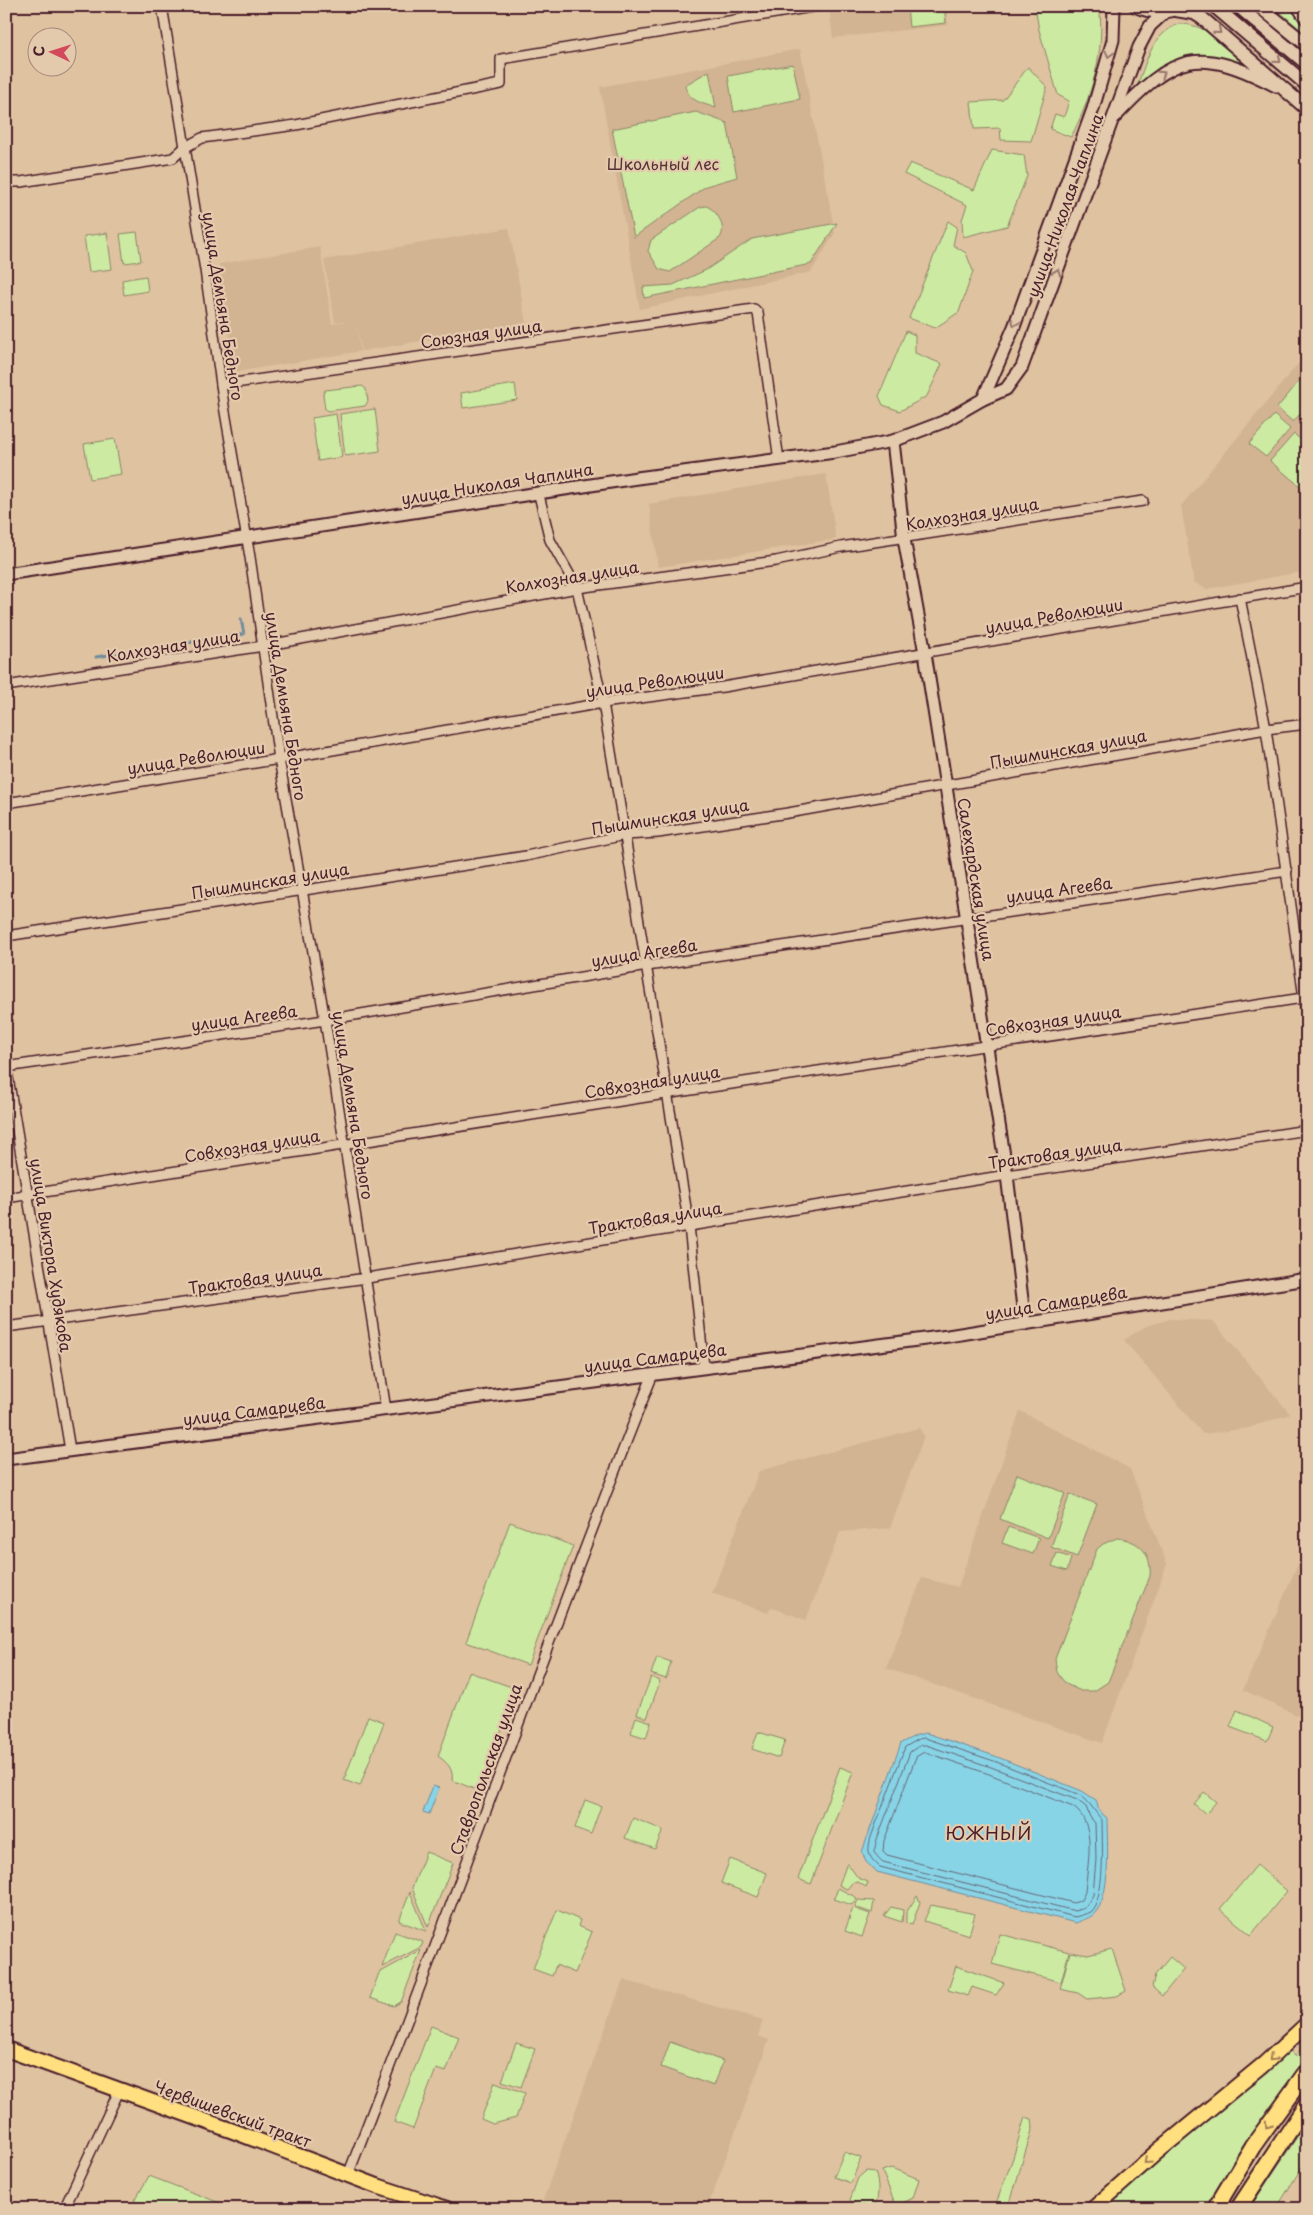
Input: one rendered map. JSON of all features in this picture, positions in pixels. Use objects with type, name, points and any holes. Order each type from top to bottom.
[{"type":"highway","points":[[1215,2209],[1254,2146],[1307,2071]]},
{"type":"highway","points":[[1238,2209],[1307,2104]]},
{"type":"main road","points":[[1136,6],[1152,11],[1175,9],[1194,13],[1307,109]]},
{"type":"main road","points":[[1214,6],[1307,84]]},
{"type":"main road","points":[[1238,6],[1307,64]]},
{"type":"main road","points":[[1259,6],[1307,45]]},
{"type":"main road","points":[[1298,6],[1307,19]]},
{"type":"main road","points":[[1093,2209],[1157,2152],[1264,2064],[1307,2024]]},
{"type":"main road","name":"Червишевский тракт","points":[[6,2049],[119,2091],[233,2130],[348,2175],[448,2209]]},
{"type":"street","name":"улица Демьяна Бедного","points":[[162,6],[205,270],[221,385],[247,537],[279,759],[325,1020],[367,1278],[386,1410]]},
{"type":"street","points":[[6,182],[21,182],[173,158],[184,148],[202,138],[296,125],[501,84],[501,59],[818,6]]},
{"type":"street","name":"улица Николая Чаплина","points":[[983,399],[1014,327],[1093,109],[1113,40],[1114,6]]},
{"type":"street","name":"улица Николая Чаплина","points":[[6,574],[539,495],[628,480],[835,452],[893,441],[943,422],[983,399],[1006,390],[1022,367],[1139,47],[1150,26],[1175,9]]},
{"type":"street","points":[[1113,119],[1160,74],[1177,65],[1196,61],[1216,62],[1239,67],[1285,91]]},
{"type":"street","name":"Союзная улица","points":[[221,385],[754,309],[758,312],[779,460]]},
{"type":"street","name":"Салехардская улица","points":[[893,441],[904,539],[946,785],[1007,1175],[1025,1324]]},
{"type":"street","points":[[539,495],[550,540],[577,588],[603,703],[668,1094],[688,1226],[704,1368]]},
{"type":"street","name":"Колхозная улица","points":[[6,686],[263,646],[577,588],[776,561],[841,547],[904,539],[1143,501]]},
{"type":"street","name":"улица Революции","points":[[6,803],[279,759],[603,703],[723,687],[1307,587]]},
{"type":"street","points":[[1240,598],[1266,729],[1307,1019]]},
{"type":"street","name":"Пышминская улица","points":[[6,936],[526,856],[625,835],[658,833],[760,817],[1266,729],[1307,724]]},
{"type":"street","name":"улица Агеева","points":[[6,1066],[325,1020],[647,966],[1287,871]]},
{"type":"street","name":"Совхозная улица","points":[[6,1198],[668,1094],[1303,998]]},
{"type":"street","name":"улица Виктора Худякова","points":[[6,1066],[70,1450]]},
{"type":"street","name":"Трактовая улица","points":[[6,1327],[367,1278],[1007,1175],[1307,1130]]},
{"type":"street","name":"улица Самарцева","points":[[6,1459],[948,1336],[1307,1278]]},
{"type":"street","name":"Ставропольская улица","points":[[348,2175],[412,2011],[544,1650],[652,1374]]},
{"type":"street","points":[[64,2209],[119,2091]]},
{"type":"shaded area","points":[[829,6],[946,6],[948,25],[833,38]]},
{"type":"shaded area","points":[[800,49],[835,233],[811,272],[640,309],[600,87]]},
{"type":"shaded area","points":[[509,228],[526,323],[362,351],[355,319],[361,351],[236,372],[219,264],[320,247],[332,324],[346,321],[335,322],[324,260]]},
{"type":"shaded area","points":[[1307,353],[1307,571],[1206,589],[1194,582],[1181,506]]},
{"type":"shaded area","points":[[826,474],[836,539],[658,567],[649,504]]},
{"type":"shaded area","points":[[1170,1319],[1213,1321],[1290,1414],[1248,1428],[1203,1434],[1124,1340],[1146,1326]]},
{"type":"shaded area","points":[[1020,1411],[1130,1469],[1167,1564],[1102,1743],[886,1668],[922,1578],[958,1587]]},
{"type":"shaded area","points":[[919,1428],[924,1436],[890,1528],[840,1532],[806,1620],[771,1607],[768,1613],[712,1593],[759,1471]]},
{"type":"shaded area","points":[[1307,1543],[1307,1716],[1301,1717],[1243,1690]]},
{"type":"shaded area","points":[[623,1980],[763,2020],[758,2036],[769,2040],[707,2209],[569,2209],[543,2200]]},
{"type":"green space","points":[[907,6],[944,6],[946,23],[909,27]]},
{"type":"green space","points":[[1035,6],[1099,6],[1100,40],[1095,74],[1085,107],[1071,137],[1050,129],[1055,114],[1064,117],[1069,101],[1058,95],[1039,30]]},
{"type":"green space","points":[[1273,6],[1290,6],[1307,29],[1307,35]]},
{"type":"green space","points":[[1178,24],[1204,30],[1219,40],[1241,62],[1210,57],[1189,58],[1162,67],[1138,84],[1156,42],[1169,29]]},
{"type":"green space","points":[[793,64],[800,99],[734,112],[728,76]]},
{"type":"green space","points":[[1028,67],[1047,87],[1031,141],[1001,140],[1000,128],[974,129],[971,102],[1003,100]]},
{"type":"green space","points":[[709,71],[716,108],[692,98],[685,85]]},
{"type":"green space","name":"Школьный лес","points":[[696,112],[727,123],[737,177],[706,186],[634,237],[612,129]]},
{"type":"green space","points":[[992,150],[1024,155],[1027,176],[1007,226],[963,237],[962,220],[967,205],[904,174],[910,163],[974,190]]},
{"type":"green space","points":[[706,206],[714,211],[720,219],[722,234],[720,238],[670,272],[659,269],[648,251],[651,240],[700,207]]},
{"type":"green space","points":[[948,221],[957,227],[953,245],[966,253],[973,271],[959,312],[935,328],[909,318]]},
{"type":"green space","points":[[837,223],[811,264],[644,298],[643,287],[673,285],[706,270],[752,239]]},
{"type":"green space","points":[[137,232],[141,261],[124,263],[120,234]]},
{"type":"green space","points":[[107,233],[112,269],[89,272],[84,236]]},
{"type":"green space","points":[[146,276],[148,291],[124,295],[122,280]]},
{"type":"green space","points":[[906,331],[915,335],[915,353],[942,364],[927,396],[900,411],[883,405],[879,396]]},
{"type":"green space","points":[[1301,379],[1307,384],[1307,406],[1293,422],[1277,408]]},
{"type":"green space","points":[[515,384],[517,400],[463,408],[461,393]]},
{"type":"green space","points":[[362,386],[366,389],[368,401],[365,406],[328,411],[325,409],[323,394],[325,390]]},
{"type":"green space","points":[[375,409],[380,451],[345,456],[340,414]]},
{"type":"green space","points":[[336,414],[342,457],[318,461],[312,418]]},
{"type":"green space","points":[[1274,415],[1290,429],[1266,457],[1249,444]]},
{"type":"green space","points":[[1294,434],[1307,445],[1307,492],[1270,461]]},
{"type":"green space","points":[[115,439],[121,474],[90,479],[84,444]]},
{"type":"green space","points":[[1017,1474],[1065,1493],[1048,1538],[1000,1519]]},
{"type":"green space","points":[[1070,1494],[1097,1504],[1077,1557],[1051,1547]]},
{"type":"green space","points":[[510,1522],[573,1546],[528,1665],[466,1642]]},
{"type":"green space","points":[[1008,1527],[1039,1538],[1033,1554],[1002,1543]]},
{"type":"green space","points":[[1117,1538],[1132,1542],[1142,1549],[1149,1561],[1150,1576],[1108,1682],[1094,1691],[1081,1691],[1066,1684],[1061,1678],[1057,1672],[1055,1659],[1097,1549]]},
{"type":"green space","points":[[1057,1553],[1071,1558],[1067,1571],[1052,1566]]},
{"type":"green space","points":[[657,1657],[671,1662],[666,1679],[651,1674]]},
{"type":"green space","points":[[469,1672],[517,1689],[480,1787],[474,1789],[452,1780],[451,1769],[438,1756]]},
{"type":"green space","points":[[651,1677],[660,1681],[647,1718],[637,1714]]},
{"type":"green space","points":[[1237,1710],[1273,1727],[1267,1741],[1230,1727]]},
{"type":"green space","points":[[368,1716],[384,1722],[360,1786],[344,1780]]},
{"type":"green space","points":[[636,1717],[651,1722],[646,1738],[631,1733]]},
{"type":"green space","points":[[758,1732],[785,1740],[779,1758],[752,1749]]},
{"type":"green space","points":[[840,1767],[853,1772],[811,1884],[798,1879]]},
{"type":"green space","points":[[1204,1792],[1216,1802],[1206,1814],[1194,1804]]},
{"type":"green space","points":[[585,1800],[601,1806],[591,1834],[575,1828]]},
{"type":"green space","points":[[633,1818],[663,1830],[655,1849],[625,1838]]},
{"type":"green space","points":[[426,1852],[453,1863],[428,1927],[412,1888]]},
{"type":"green space","points":[[730,1859],[767,1873],[758,1897],[721,1883]]},
{"type":"green space","points":[[847,1863],[858,1878],[868,1882],[866,1887],[858,1882],[852,1883],[847,1889],[839,1885]]},
{"type":"green space","points":[[1257,1865],[1287,1891],[1251,1935],[1220,1909]]},
{"type":"green space","points":[[838,1888],[857,1898],[852,1905],[834,1899]]},
{"type":"green space","points":[[410,1892],[426,1931],[399,1921]]},
{"type":"green space","points":[[917,1896],[920,1902],[912,1925],[906,1923],[906,1913]]},
{"type":"green space","points":[[858,1900],[874,1901],[872,1913],[855,1907]]},
{"type":"green space","points":[[931,1905],[975,1914],[969,1935],[924,1921]]},
{"type":"green space","points":[[891,1907],[903,1910],[902,1922],[884,1916]]},
{"type":"green space","points":[[853,1908],[870,1914],[862,1937],[845,1931]]},
{"type":"green space","points":[[557,1910],[580,1920],[578,1926],[592,1932],[575,1973],[556,1965],[552,1976],[533,1969]]},
{"type":"green space","points":[[395,1932],[423,1942],[421,1947],[382,1967]]},
{"type":"green space","points":[[1000,1934],[1069,1952],[1061,1982],[992,1964]]},
{"type":"green space","points":[[1112,1949],[1126,1991],[1117,1996],[1087,1999],[1078,1993],[1060,1989],[1070,1952],[1088,1955]]},
{"type":"green space","points":[[421,1950],[401,2002],[394,2006],[370,1998],[379,1973]]},
{"type":"green space","points":[[1170,1957],[1184,1969],[1162,1996],[1152,1987],[1155,1975]]},
{"type":"green space","points":[[956,1966],[1004,1983],[996,1995],[972,1987],[968,1996],[948,1990]]},
{"type":"green space","points":[[431,2026],[459,2037],[446,2072],[436,2069],[413,2129],[394,2122]]},
{"type":"green space","points":[[670,2042],[723,2061],[714,2086],[661,2067]]},
{"type":"green space","points":[[516,2043],[535,2049],[521,2087],[502,2081]]},
{"type":"green space","points":[[1307,2043],[1307,2057],[1252,2135],[1207,2209],[1101,2209],[1177,2143],[1290,2051],[1295,2056]]},
{"type":"green space","points":[[495,2082],[525,2093],[516,2118],[493,2124],[481,2119]]},
{"type":"green space","points":[[1025,2117],[1032,2119],[1033,2127],[1008,2209],[994,2209],[1013,2158]]},
{"type":"green space","points":[[1307,2122],[1307,2159],[1276,2209],[1249,2209]]},
{"type":"green space","points":[[844,2152],[861,2158],[851,2183],[834,2177]]},
{"type":"green space","points":[[891,2168],[919,2179],[913,2198],[896,2206],[882,2171]]},
{"type":"green space","points":[[866,2171],[875,2172],[877,2181],[878,2197],[872,2209],[863,2205],[858,2206],[850,2200],[858,2178]]},
{"type":"green space","points":[[149,2176],[220,2203],[217,2209],[130,2209]]},
{"type":"water","points":[[926,1733],[995,1756],[1082,1791],[1096,1800],[1099,1811],[1107,1818],[1108,1854],[1104,1895],[1100,1906],[1094,1914],[1076,1923],[877,1872],[866,1862],[862,1852],[901,1743]]},
{"type":"water","points":[[433,1786],[439,1788],[429,1814],[423,1812]]},
{"type":"waterway","points":[[96,657],[244,634],[241,619]]},
{"type":"district","name":"ЮЖНЫЙ","points":[[989,1832]]}]
